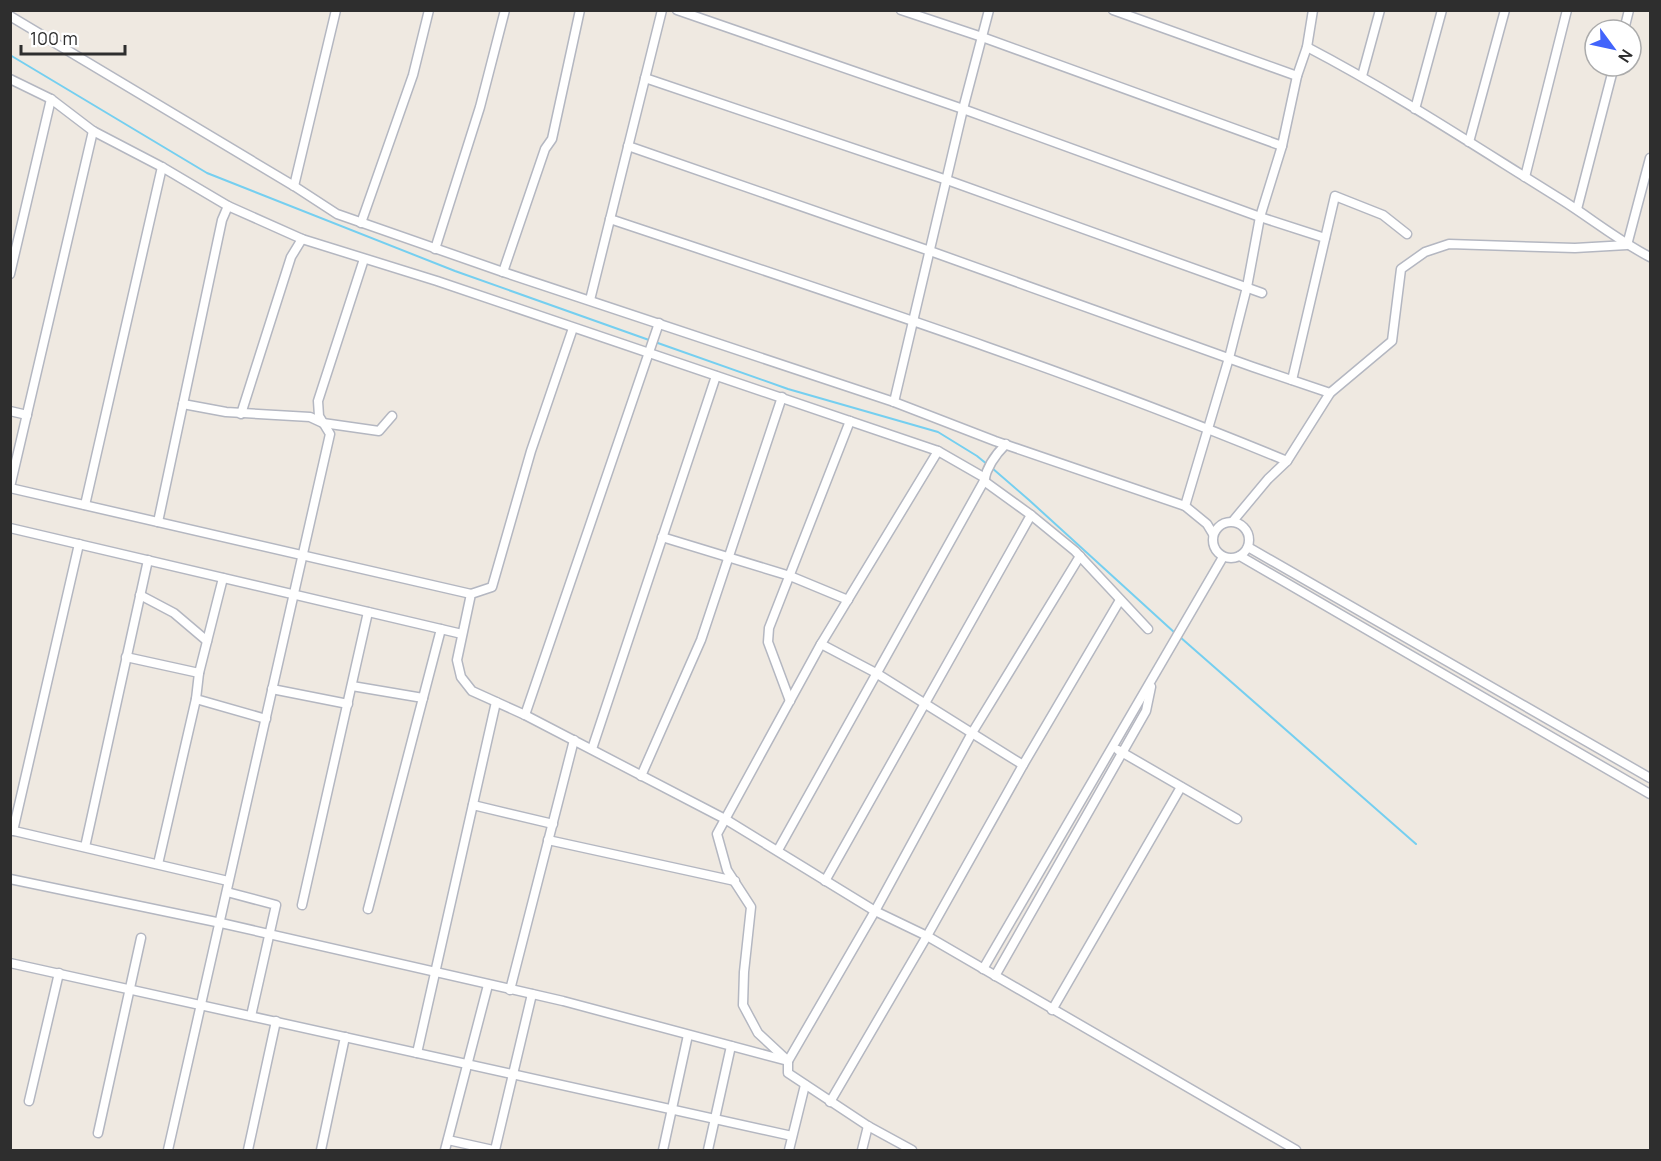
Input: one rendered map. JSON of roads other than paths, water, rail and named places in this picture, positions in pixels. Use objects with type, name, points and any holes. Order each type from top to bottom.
[{"type":"street","points":[[294,186],[336,10]]},
{"type":"street","points":[[361,223],[413,75],[429,10]]},
{"type":"street","points":[[435,249],[480,107],[505,10]]},
{"type":"street","points":[[503,272],[545,149],[552,139],[579,10]]},
{"type":"street","points":[[590,300],[662,10]]},
{"type":"street","points":[[677,10],[1325,238]]},
{"type":"street","points":[[901,10],[982,37],[1282,146]]},
{"type":"street","points":[[894,402],[963,109],[989,10]]},
{"type":"street","points":[[1113,10],[1297,76]]},
{"type":"street","points":[[1185,506],[1229,358],[1247,287],[1260,217],[1282,146],[1297,76],[1307,46],[1313,10]]},
{"type":"street","points":[[1362,76],[1380,10]]},
{"type":"street","points":[[1415,109],[1442,10]]},
{"type":"street","points":[[1469,142],[1505,10]]},
{"type":"street","points":[[1525,177],[1567,10]]},
{"type":"street","points":[[10,16],[337,214],[503,272],[894,402],[1006,444],[1185,506],[1207,524],[1213,534]]},
{"type":"street","points":[[1307,46],[1362,76],[1577,209],[1627,245],[1650,257]]},
{"type":"street","points":[[645,78],[947,180],[1262,293]]},
{"type":"street","points":[[1577,209],[1611,78]]},
{"type":"street","points":[[10,79],[51,99],[93,131],[162,167],[228,206],[302,239],[437,281],[938,451],[985,477],[1080,556],[1148,629]]},
{"type":"street","points":[[10,274],[51,99]]},
{"type":"street","points":[[93,131],[10,487],[471,594],[492,587],[531,452],[573,328]]},
{"type":"street","points":[[628,146],[1330,393]]},
{"type":"street","points":[[1627,245],[1650,158]]},
{"type":"street","points":[[85,505],[162,167]]},
{"type":"street","points":[[1292,380],[1335,196],[1383,216],[1407,234]]},
{"type":"street","points":[[158,522],[222,220],[228,206]]},
{"type":"street","points":[[610,219],[913,321],[1207,428],[1287,461]]},
{"type":"street","points":[[241,414],[291,257],[302,239]]},
{"type":"street","points":[[1233,521],[1246,529],[1249,536],[1248,547],[1240,556],[1223,557],[1215,550],[1212,540],[1219,526],[1233,521],[1268,478],[1287,461],[1330,393],[1392,341],[1401,268],[1425,252],[1449,244],[1575,248],[1627,245]]},
{"type":"street","points":[[168,1150],[330,434],[319,416],[318,401],[364,260]]},
{"type":"street","points":[[525,715],[659,323]]},
{"type":"street","points":[[592,750],[716,376]]},
{"type":"street","points":[[641,776],[701,640],[782,397]]},
{"type":"street","points":[[183,404],[241,414],[310,417],[323,423],[379,431],[392,416]]},
{"type":"street","points":[[10,411],[27,415]]},
{"type":"street","points":[[790,701],[768,642],[769,628],[850,421]]},
{"type":"street","points":[[778,850],[996,454],[1006,444]]},
{"type":"street","points":[[788,1061],[758,1033],[743,1005],[751,907],[727,870],[717,834],[821,644],[938,451]]},
{"type":"street","points":[[825,881],[1031,515]]},
{"type":"street","points":[[10,528],[462,634]]},
{"type":"street","points":[[662,537],[790,576],[848,600]]},
{"type":"street","points":[[79,544],[12,830],[228,881]]},
{"type":"street","points":[[1248,547],[1650,778]]},
{"type":"street","points":[[912,1150],[868,1126],[788,1074],[788,1061],[875,911],[972,733],[1080,556]]},
{"type":"street","points":[[1240,556],[1650,794]]},
{"type":"street","points":[[984,969],[1223,557]]},
{"type":"street","points":[[85,847],[147,560]]},
{"type":"street","points":[[158,864],[196,699],[199,673],[223,578]]},
{"type":"street","points":[[471,594],[457,660],[460,677],[472,691],[525,715],[725,819],[875,911],[927,936],[1296,1150]]},
{"type":"street","points":[[140,595],[174,613],[207,641]]},
{"type":"street","points":[[830,1101],[1120,600]]},
{"type":"street","points":[[302,905],[368,612]]},
{"type":"street","points":[[368,909],[441,629]]},
{"type":"street","points":[[821,644],[876,673],[1023,765]]},
{"type":"street","points":[[126,657],[199,673]]},
{"type":"street","points":[[995,976],[1146,711],[1153,678]]},
{"type":"street","points":[[352,686],[423,698]]},
{"type":"street","points":[[272,689],[348,704]]},
{"type":"street","points":[[196,699],[266,719]]},
{"type":"street","points":[[417,1053],[496,702]]},
{"type":"street","points":[[510,990],[574,740]]},
{"type":"street","points":[[1113,747],[1237,819]]},
{"type":"street","points":[[1052,1010],[1181,787]]},
{"type":"street","points":[[473,805],[553,824]]},
{"type":"street","points":[[548,840],[735,881]]},
{"type":"street","points":[[10,879],[221,923],[532,994],[788,1061]]},
{"type":"street","points":[[227,892],[276,905],[252,1016]]},
{"type":"street","points":[[98,1133],[141,938]]},
{"type":"street","points":[[10,963],[792,1136]]},
{"type":"street","points":[[29,1101],[59,974]]},
{"type":"street","points":[[445,1150],[488,985]]},
{"type":"street","points":[[448,1140],[494,1150],[532,994]]},
{"type":"street","points":[[248,1150],[276,1022]]},
{"type":"street","points":[[663,1150],[688,1035]]},
{"type":"street","points":[[321,1150],[345,1037]]},
{"type":"street","points":[[708,1150],[731,1046]]},
{"type":"street","points":[[789,1150],[805,1085]]},
{"type":"street","points":[[862,1150],[868,1126]]},
{"type":"waterway","points":[[10,55],[207,173],[455,271],[649,340]]},
{"type":"waterway","points":[[655,342],[788,389],[938,432],[988,465]]},
{"type":"waterway","points":[[992,468],[1175,633]]},
{"type":"waterway","points":[[1180,637],[1416,844]]}]
